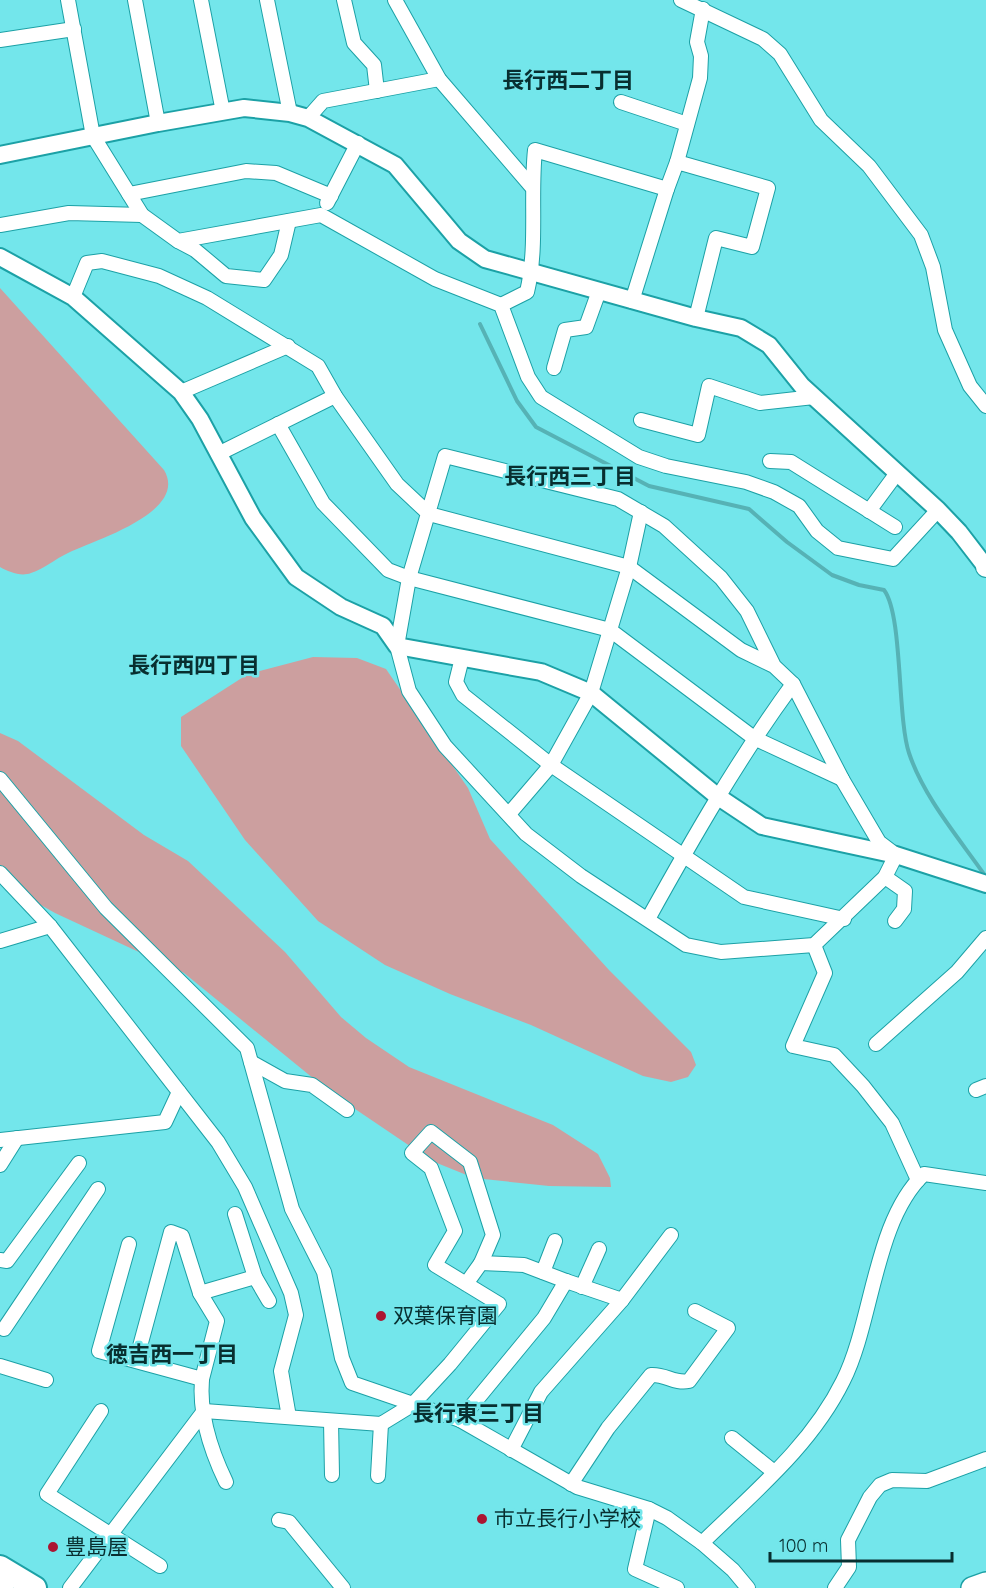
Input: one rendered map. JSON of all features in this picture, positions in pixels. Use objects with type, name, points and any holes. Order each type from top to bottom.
[{"type":"highway","points":[[0,1567],[34,1588]]},
{"type":"main road","points":[[972,1588],[986,1583]]},
{"type":"street","points":[[68,0],[93,136],[142,214],[178,242],[195,250],[226,276],[264,280],[281,255],[289,221]]},
{"type":"street","points":[[135,0],[158,123]]},
{"type":"street","points":[[201,0],[223,112]]},
{"type":"street","points":[[269,0],[290,113]]},
{"type":"street","points":[[344,0],[354,43],[374,64],[377,91]]},
{"type":"street","points":[[395,0],[440,79],[531,186]]},
{"type":"street","points":[[681,0],[763,39],[780,54],[821,120],[869,166],[921,235],[933,267],[945,330],[970,386],[986,406]]},
{"type":"street","points":[[632,301],[700,78],[701,56],[697,42],[703,9]]},
{"type":"street","points":[[0,40],[74,29]]},
{"type":"street","points":[[308,118],[323,101],[440,79]]},
{"type":"street","points":[[621,102],[687,124]]},
{"type":"street","points":[[0,154],[244,108],[290,113],[308,118],[395,165],[459,241],[485,259],[632,301],[741,328],[769,345],[813,397],[938,510],[986,566]]},
{"type":"street","points":[[321,215],[358,143]]},
{"type":"street","points":[[501,305],[527,292],[532,272],[531,186],[535,150],[667,189]]},
{"type":"street","points":[[676,162],[768,188],[752,247],[716,238],[696,318]]},
{"type":"street","points":[[129,194],[246,171],[276,173],[331,196]]},
{"type":"street","points":[[0,225],[69,213],[142,214]]},
{"type":"street","points":[[178,242],[321,215],[435,279],[501,305],[528,377],[541,397],[639,457],[666,466],[746,482],[774,492],[799,506],[817,531],[838,548],[855,553],[893,559],[938,510]]},
{"type":"street","points":[[0,256],[73,297],[181,392],[200,419],[253,518],[296,577],[341,607],[383,626],[397,646],[409,690],[445,746],[526,834],[581,876],[686,945],[721,952],[814,945],[844,920],[885,877],[896,855]]},
{"type":"street","points":[[73,297],[87,263],[102,261],[159,276],[207,298],[318,366],[335,396],[397,484],[429,514],[629,567],[741,650],[774,666],[794,684],[842,779],[879,842],[896,855]]},
{"type":"street","points":[[554,368],[565,330],[586,327],[599,291]]},
{"type":"street","points":[[181,392],[288,346]]},
{"type":"street","points":[[641,420],[698,435],[709,386],[760,403],[813,397]]},
{"type":"street","points":[[219,454],[335,396]]},
{"type":"street","points":[[278,424],[323,503],[388,570],[409,578],[610,630],[754,738],[842,779]]},
{"type":"street","points":[[397,646],[409,578],[445,456],[618,499],[663,526],[721,578],[747,611],[774,666]]},
{"type":"street","points":[[770,461],[790,462],[895,527]]},
{"type":"street","points":[[869,511],[897,473]]},
{"type":"street","points":[[509,814],[551,765],[591,693],[629,567],[641,512]]},
{"type":"street","points":[[397,646],[541,672],[591,693],[717,796],[762,826],[896,855],[986,885]]},
{"type":"street","points":[[462,658],[456,682],[462,695],[551,765],[683,856],[744,897],[844,920]]},
{"type":"street","points":[[648,919],[717,796],[754,738],[794,684]]},
{"type":"street","points":[[0,779],[106,908],[154,952],[247,1048],[292,1209],[324,1272],[342,1358],[352,1383],[460,1420],[571,1484],[649,1509],[702,1543],[733,1570],[748,1588]]},
{"type":"street","points":[[0,873],[50,926],[218,1142],[245,1187],[291,1293],[296,1315],[281,1371],[289,1417]]},
{"type":"street","points":[[885,877],[905,891],[903,909],[895,921]]},
{"type":"street","points":[[0,941],[50,926]]},
{"type":"street","points":[[876,1044],[957,972],[986,938]]},
{"type":"street","points":[[814,945],[825,973],[793,1046],[834,1055],[856,1078],[892,1123],[918,1180]]},
{"type":"street","points":[[251,1062],[285,1081],[312,1085],[347,1110]]},
{"type":"street","points":[[0,1140],[165,1122],[179,1092]]},
{"type":"street","points":[[204,1411],[381,1424],[412,1405],[450,1364],[499,1304],[466,1284],[435,1265],[455,1231],[431,1168],[412,1153],[431,1132],[470,1162],[493,1235],[481,1263],[466,1284]]},
{"type":"street","points":[[0,1165],[17,1138]]},
{"type":"street","points":[[0,1260],[7,1261],[79,1163]]},
{"type":"street","points":[[702,1543],[809,1435],[844,1379],[877,1265],[901,1206],[918,1180],[924,1174],[986,1183]]},
{"type":"street","points":[[1,1332],[98,1189]]},
{"type":"street","points":[[235,1214],[255,1277],[269,1301]]},
{"type":"street","points":[[136,1361],[171,1232],[182,1236],[200,1293],[217,1321],[202,1379],[200,1400],[210,1449],[226,1482]]},
{"type":"street","points":[[511,1450],[541,1392],[622,1300],[671,1235]]},
{"type":"street","points":[[543,1272],[555,1241]]},
{"type":"street","points":[[129,1244],[99,1351],[202,1379]]},
{"type":"street","points":[[582,1287],[599,1249]]},
{"type":"street","points":[[481,1263],[524,1265],[622,1300]]},
{"type":"street","points":[[200,1293],[255,1277]]},
{"type":"street","points":[[460,1420],[544,1318],[566,1281]]},
{"type":"street","points":[[571,1484],[608,1428],[651,1375],[663,1374],[678,1383],[689,1382],[728,1328],[695,1311]]},
{"type":"street","points":[[0,1366],[46,1380]]},
{"type":"street","points":[[101,1411],[47,1494],[160,1566]]},
{"type":"street","points":[[70,1588],[204,1411]]},
{"type":"street","points":[[331,1420],[332,1475]]},
{"type":"street","points":[[378,1476],[381,1424]]},
{"type":"street","points":[[732,1438],[774,1472]]},
{"type":"street","points":[[835,1588],[849,1567],[848,1540],[879,1485],[892,1480],[927,1480],[986,1459]]},
{"type":"street","points":[[649,1509],[636,1569],[677,1588]]},
{"type":"street","points":[[279,1520],[289,1522],[343,1588]]},
{"type":"shaded area","points":[[0,288],[164,470],[168,485],[163,499],[152,511],[136,522],[27,574],[11,572],[0,567]]},
{"type":"shaded area","points":[[313,657],[357,658],[386,669],[468,788],[490,839],[609,970],[691,1052],[696,1065],[688,1077],[671,1082],[643,1076],[531,1025],[450,994],[385,965],[318,921],[245,840],[181,746],[181,717],[248,674]]},
{"type":"shaded area","points":[[0,733],[18,741],[144,835],[188,861],[285,952],[341,1017],[366,1038],[409,1067],[553,1125],[598,1154],[610,1178],[611,1187],[549,1186],[474,1178],[432,1161],[330,1092],[184,973],[55,913],[0,882]]},
{"type":"waterway","points":[[480,324],[517,401],[536,427],[649,486],[749,509],[787,542],[832,575],[859,585],[884,590],[894,621],[905,737],[909,753],[933,802],[986,877]]},
{"type":"place","name":"双葉保育園","points":[[381,1316]]},
{"type":"place","name":"市立長行小学校","points":[[482,1519]]},
{"type":"place","name":"豊島屋","points":[[53,1547]]},
{"type":"district","name":"長行西二丁目","points":[[568,80]]},
{"type":"district","name":"長行西三丁目","points":[[570,476]]},
{"type":"district","name":"長行西四丁目","points":[[194,665]]},
{"type":"district","name":"徳吉西一丁目","points":[[172,1354]]},
{"type":"district","name":"長行東三丁目","points":[[478,1413]]}]
